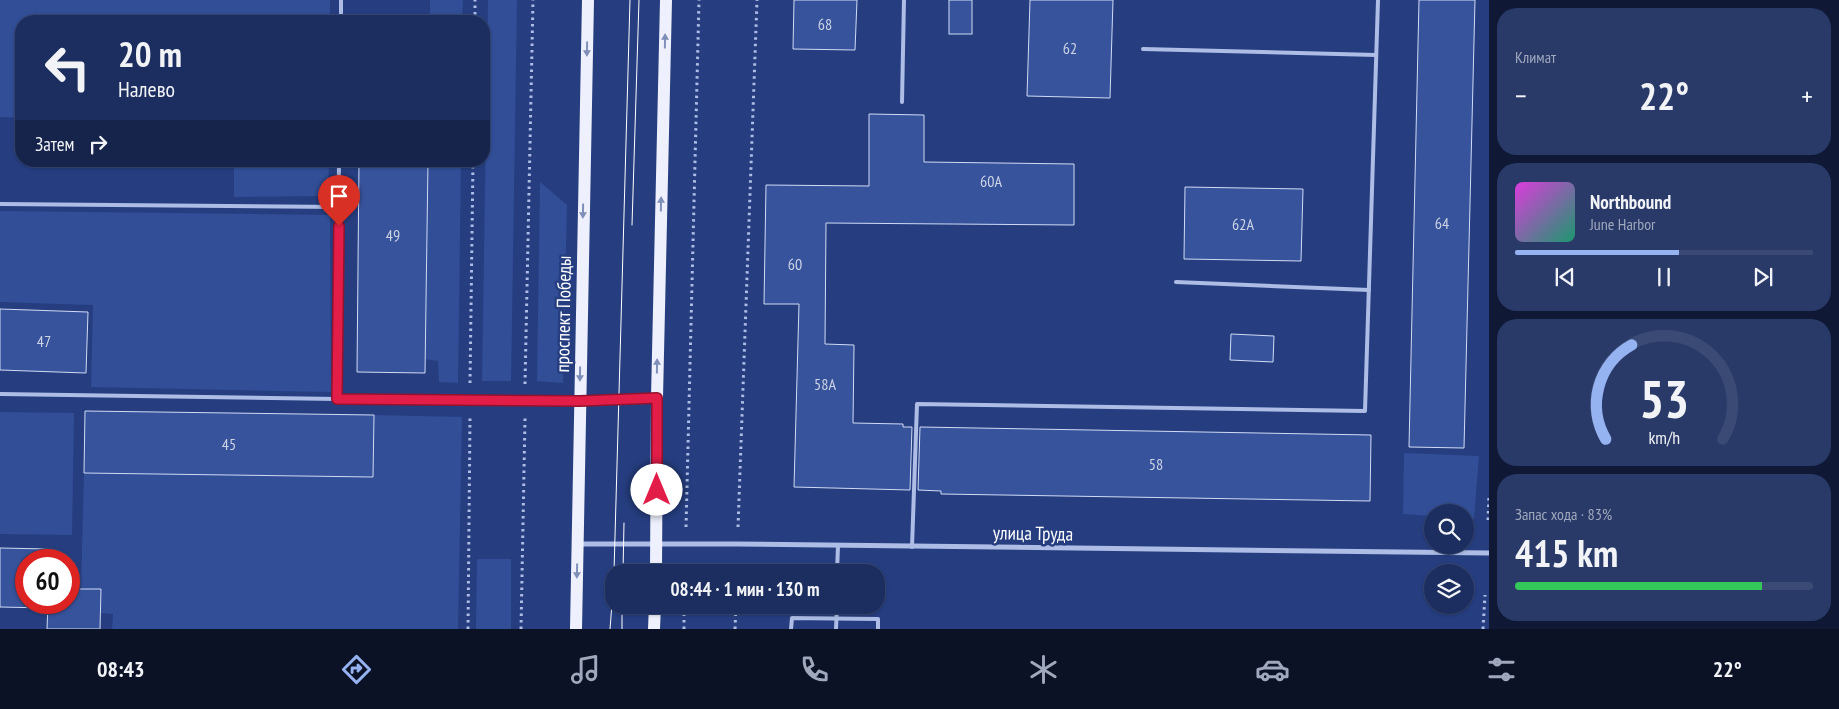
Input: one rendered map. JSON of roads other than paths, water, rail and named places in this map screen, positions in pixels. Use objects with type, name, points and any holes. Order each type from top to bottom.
[{"type":"main road","name":"проспект Победы","points":[[576,629],[588,0]]},
{"type":"main road","points":[[656,564],[657,398],[666,0]]},
{"type":"main road","points":[[654,629],[655,614]]},
{"type":"street","name":"улица Труда","points":[[577,544],[737,544],[1489,553]]},
{"type":"lane","points":[[341,0],[341,15]]},
{"type":"lane","points":[[902,102],[904,0]]},
{"type":"lane","points":[[912,547],[917,404],[1365,411],[1378,0]]},
{"type":"lane","points":[[1142,49],[1376,55]]},
{"type":"lane","points":[[337,399],[339,167]]},
{"type":"lane","points":[[0,204],[339,207]]},
{"type":"lane","points":[[1176,282],[1370,290]]},
{"type":"lane","points":[[0,394],[525,401],[657,398]]},
{"type":"lane","points":[[837,564],[838,546]]},
{"type":"lane","points":[[836,614],[836,629]]},
{"type":"lane","points":[[792,629],[792,618],[878,619],[878,629]]},
{"type":"tram line","points":[[614,564],[630,0]]},
{"type":"tram line","points":[[632,225],[639,0]]},
{"type":"tram line","points":[[623,564],[624,523]]},
{"type":"tram line","points":[[610,629],[611,614]]},
{"type":"tram line","points":[[622,614],[622,629]]}]
